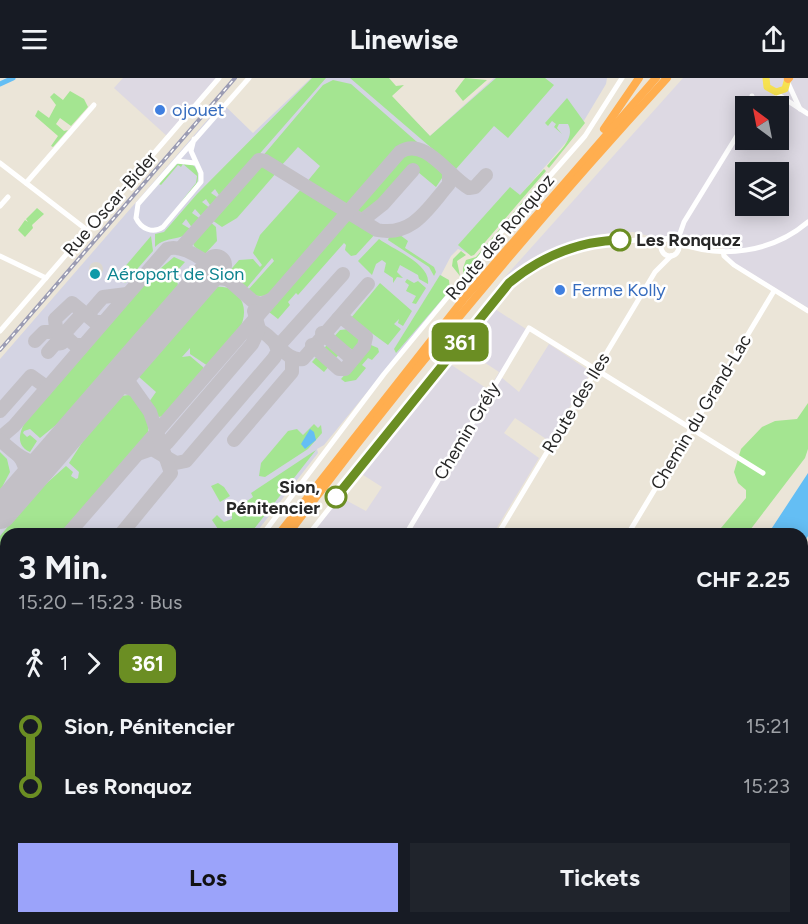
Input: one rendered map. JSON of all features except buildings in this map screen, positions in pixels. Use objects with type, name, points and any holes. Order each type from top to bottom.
[{"type":"highway","points":[[574,169],[639,78]]},
{"type":"highway","points":[[284,528],[424,348],[574,169],[656,78]]},
{"type":"highway","points":[[293,528],[475,297],[667,78]]},
{"type":"main road","points":[[757,78],[770,89],[782,91],[788,80]]},
{"type":"main road","points":[[766,78],[770,89]]},
{"type":"street","name":"Rue Oscar-Bider","points":[[0,330],[219,78]]},
{"type":"street","points":[[194,139],[190,151],[201,173],[198,188],[163,227],[156,230],[147,229],[137,221],[137,207],[194,139],[249,78]]},
{"type":"street","name":"Route des Ronquoz","points":[[267,528],[384,374],[512,219],[585,136],[622,78]]},
{"type":"street","points":[[788,80],[794,100],[807,114]]},
{"type":"street","points":[[770,89],[807,114]]},
{"type":"street","points":[[26,183],[94,105]]},
{"type":"street","points":[[674,254],[684,222],[735,139]]},
{"type":"street","points":[[175,161],[195,163]]},
{"type":"street","points":[[0,163],[87,230]]},
{"type":"street","points":[[0,206],[8,197]]},
{"type":"street","name":"Route des Iles","points":[[502,528],[655,272],[667,239],[684,222]]},
{"type":"street","points":[[640,240],[674,254],[694,249],[748,250],[772,244],[808,222]]},
{"type":"street","points":[[314,528],[493,301],[515,279],[547,257],[578,245],[606,240],[667,239],[694,249]]},
{"type":"street","points":[[723,251],[728,261],[808,311]]},
{"type":"street","name":"Route des Iles","points":[[655,272],[674,254]]},
{"type":"street","points":[[0,256],[46,278]]},
{"type":"street","name":"Chemin du Grand-Lac","points":[[632,528],[774,291]]},
{"type":"street","name":"Chemin Grély","points":[[410,528],[529,328],[596,369]]},
{"type":"street","points":[[596,369],[763,473]]},
{"type":"shaded area","points":[[123,78],[219,78],[168,137],[114,88]]},
{"type":"shaded area","name":"Aéroport de Sion","points":[[311,78],[374,78],[430,136],[494,78],[607,78],[606,84],[582,124],[469,254],[458,249],[451,256],[441,275],[447,280],[448,293],[324,445],[317,449],[318,453],[260,528],[0,528],[0,359],[222,103],[253,133]]},
{"type":"shaded area","points":[[683,78],[808,78],[808,308],[731,261],[723,248],[675,237],[653,237],[633,232],[602,234],[550,253],[531,263],[499,289],[496,287]]},
{"type":"shaded area","points":[[93,262],[99,262],[103,269],[99,276],[93,276],[89,272],[89,266]]},
{"type":"shaded area","points":[[492,307],[526,329],[501,377],[519,392],[549,344],[591,372],[549,441],[515,418],[504,433],[539,458],[497,528],[317,528],[340,497],[366,511],[382,487],[360,473],[447,362],[489,390],[499,372],[461,347]]},
{"type":"green space","points":[[312,78],[326,78],[221,198],[215,189],[211,193],[220,199],[212,208],[206,199],[202,202],[211,209],[203,218],[195,209],[192,213],[202,220],[193,229],[186,219],[182,224],[192,230],[188,234],[164,241],[155,247],[155,234],[164,232],[197,194]]},
{"type":"green space","points":[[350,78],[389,78],[396,86],[404,85],[392,96],[430,136],[496,78],[545,78],[554,85],[508,138],[494,126],[456,169]]},
{"type":"green space","points":[[465,78],[487,80],[463,101],[455,91]]},
{"type":"green space","points":[[333,80],[351,84],[417,142],[400,146],[346,208],[306,183],[320,166],[298,147],[281,166],[261,158],[323,85]]},
{"type":"green space","points":[[70,91],[84,99],[88,107],[71,126],[60,118],[56,124],[64,131],[68,130],[53,147],[51,146],[58,136],[35,116],[38,110],[49,118],[56,105],[50,97],[54,93],[63,100]]},
{"type":"green space","points":[[567,98],[585,123],[549,168],[547,166],[568,140],[570,130],[568,124],[559,124],[557,128],[562,134],[554,127],[556,124],[552,121],[548,126],[545,123]]},
{"type":"green space","points":[[413,152],[420,154],[444,175],[436,187],[412,167],[376,208],[361,217],[353,212],[400,157]]},
{"type":"green space","points":[[190,162],[198,173],[197,184],[181,202],[196,183],[197,176],[183,164],[181,167],[178,165],[161,185],[159,184],[178,163]]},
{"type":"green space","points":[[263,163],[277,172],[237,218],[222,227],[209,218],[254,166]]},
{"type":"green space","points":[[544,169],[546,171],[474,255],[471,256],[458,245],[510,187],[520,195]]},
{"type":"green space","points":[[547,173],[463,276],[466,260],[476,257]]},
{"type":"green space","points":[[303,187],[342,212],[274,292],[267,295],[254,295],[247,291],[274,261],[272,258],[245,290],[227,274],[239,260],[253,259],[260,267],[262,265],[253,253],[260,235]]},
{"type":"green space","points":[[37,208],[44,214],[32,225],[33,228],[25,237],[18,230],[25,220],[28,222],[26,219]]},
{"type":"green space","points":[[349,216],[377,232],[356,255],[351,256],[345,250],[344,243],[298,295],[296,293],[288,302],[290,305],[278,319],[269,312],[269,306]]},
{"type":"green space","points":[[208,220],[216,227],[217,241],[204,255],[194,246],[192,240]]},
{"type":"green space","points":[[390,234],[400,235],[408,241],[405,248],[434,267],[436,272],[434,276],[429,267],[388,240]]},
{"type":"green space","points":[[151,236],[153,251],[125,283],[117,276]]},
{"type":"green space","points":[[379,239],[418,264],[424,270],[428,284],[419,279],[418,275],[400,265],[397,272],[403,278],[397,277],[393,283],[393,278],[384,272],[386,263],[382,260],[376,264],[372,275],[358,261]]},
{"type":"green space","points":[[461,251],[466,255],[457,261],[460,276],[452,266],[453,259]]},
{"type":"green space","points":[[174,257],[185,262],[176,272],[178,286],[62,420],[40,438],[30,429],[24,431],[27,437],[30,435],[37,441],[30,452],[25,449],[20,436],[29,416],[148,279]]},
{"type":"green space","points":[[440,275],[449,280],[450,290],[396,353],[394,349]]},
{"type":"green space","points":[[407,279],[414,283],[418,281],[426,288],[416,304],[412,303],[416,296],[406,291],[409,285],[405,282]]},
{"type":"green space","points":[[380,283],[412,311],[403,326],[398,323],[399,319],[394,324],[401,329],[388,345],[351,318]]},
{"type":"green space","points":[[216,287],[230,289],[240,298],[244,307],[241,326],[230,344],[208,366],[190,354],[190,348],[182,357],[190,356],[203,367],[204,373],[165,416],[158,417],[149,402],[156,392],[138,376]]},
{"type":"green space","points":[[349,329],[360,337],[360,345],[353,350],[346,346],[324,372],[312,362],[340,330]]},
{"type":"green space","points":[[371,345],[378,348],[379,352],[372,360],[368,358],[362,365],[366,368],[356,380],[345,382],[341,379]]},
{"type":"green space","points":[[129,395],[144,407],[149,426],[146,438],[68,528],[7,528],[38,491],[66,466],[73,472],[71,476],[78,478],[79,472],[69,463],[85,438],[121,396]]},
{"type":"green space","points":[[808,403],[808,449],[805,458],[752,528],[721,528],[746,498],[746,490],[738,483],[734,472],[741,449],[762,427],[775,421],[797,419]]},
{"type":"green space","points":[[314,424],[318,428],[321,425],[322,433],[308,449],[265,477],[259,476],[261,463],[288,431],[297,429],[303,435]]},
{"type":"green space","points":[[316,450],[255,528],[217,528],[212,520],[217,515],[224,522],[232,519],[232,511],[253,497],[251,493]]},
{"type":"green space","points":[[0,452],[7,459],[10,472],[0,491]]},
{"type":"green space","points":[[218,483],[230,496],[220,502],[211,486]]},
{"type":"water","points":[[310,429],[314,432],[316,440],[305,449],[301,444]]},
{"type":"water","points":[[808,473],[808,528],[772,528]]},
{"type":"waterway","points":[[0,84],[13,78]]},
{"type":"taxiway","points":[[73,528],[400,152],[419,149],[428,153],[469,188],[475,187],[486,175]]},
{"type":"taxiway","points":[[181,248],[259,160],[265,161],[377,230],[390,231],[410,225],[419,219],[449,184],[449,172]]},
{"type":"taxiway","points":[[360,219],[364,219],[383,204],[413,170]]},
{"type":"taxiway","points":[[0,438],[14,426],[167,249],[177,248],[200,258],[254,302],[261,304],[272,299]]},
{"type":"taxiway","points":[[275,343],[282,342],[343,274]]},
{"type":"taxiway","points":[[199,285],[211,277],[226,279]]},
{"type":"taxiway","points":[[250,329],[265,333],[289,356],[303,359],[368,284]]},
{"type":"taxiway","points":[[91,318],[90,312],[103,297],[127,294]]},
{"type":"taxiway","points":[[82,345],[75,345],[56,328],[55,319],[72,303],[95,322],[102,322]]},
{"type":"taxiway","points":[[167,443],[252,344],[259,329],[254,311]]},
{"type":"taxiway","points":[[48,352],[55,344],[62,343],[62,336],[81,315],[87,315]]},
{"type":"taxiway","points":[[312,345],[339,369],[345,369],[364,346],[366,337],[344,319],[338,319]]},
{"type":"taxiway","points":[[35,341],[44,332],[50,332]]},
{"type":"taxiway","points":[[322,333],[350,357],[355,357]]},
{"type":"taxiway","points":[[138,454],[152,449],[176,463],[186,461],[274,358],[278,351],[275,343]]},
{"type":"taxiway","points":[[234,440],[292,372],[292,358]]},
{"type":"taxiway","points":[[126,528],[171,473],[150,412],[128,381],[129,365]]},
{"type":"taxiway","points":[[0,411],[31,376],[45,386],[45,390]]},
{"type":"taxiway","points":[[108,389],[122,386],[132,389]]},
{"type":"taxiway","points":[[0,440],[21,457],[34,461],[41,460],[58,447]]},
{"type":"taxiway","points":[[16,495],[25,476],[24,466],[19,456]]},
{"type":"runway","points":[[0,513],[216,265]]},
{"type":"railway","points":[[0,350],[235,78]]},
{"type":"bus line","name":"361","points":[[336,497],[509,283],[531,266],[559,252],[591,242],[620,240]]},
{"type":"place","name":"ojouet","points":[[160,110]]},
{"type":"place","name":"Les Ronquoz","points":[[620,240]]},
{"type":"place","name":"Aéroport de Sion","points":[[95,274]]},
{"type":"place","name":"Ferme Kolly","points":[[560,290]]},
{"type":"place","name":"Sion, Pénitencier","points":[[336,497]]}]
